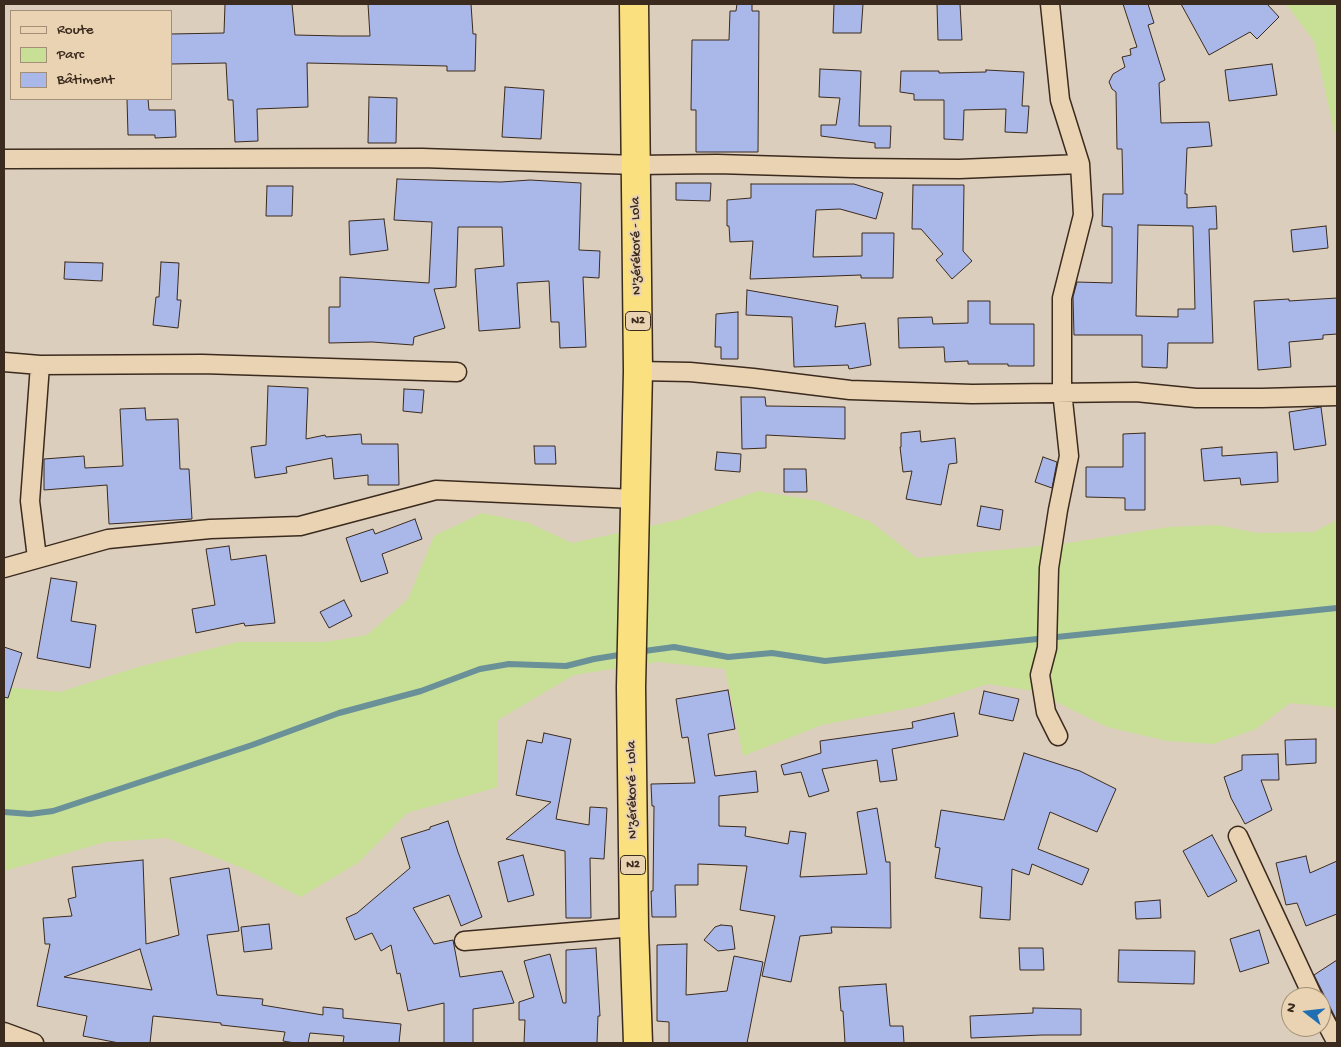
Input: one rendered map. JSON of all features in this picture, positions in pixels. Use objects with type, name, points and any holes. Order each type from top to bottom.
[{"type":"highway","name":"N'zérékoré - Lola","points":[[634,4],[638,371],[632,687],[634,927],[638,1043]]},
{"type":"street","points":[[1050,4],[1060,100],[1080,164],[1083,215],[1062,298],[1062,391],[1069,456],[1058,510],[1050,568],[1047,648],[1040,675],[1046,712],[1058,736]]},
{"type":"street","points":[[4,159],[422,158],[636,165],[717,164],[959,169],[1080,164]]},
{"type":"street","points":[[4,362],[40,365],[202,364],[457,372]]},
{"type":"street","points":[[37,558],[30,501],[40,365]]},
{"type":"street","points":[[638,371],[690,372],[850,390],[972,394],[1062,391],[1136,392],[1196,398],[1337,396]]},
{"type":"street","points":[[4,568],[108,539],[210,529],[300,526],[436,490],[635,499]]},
{"type":"street","points":[[1238,836],[1308,987]]},
{"type":"street","points":[[464,941],[634,927]]},
{"type":"street","points":[[4,1032],[34,1043]]},
{"type":"green space","points":[[1286,4],[1337,4],[1337,136],[1334,131],[1314,41]]},
{"type":"green space","points":[[758,491],[818,501],[871,522],[917,558],[1061,544],[1169,527],[1217,525],[1257,533],[1314,532],[1337,520],[1337,710],[1332,707],[1290,703],[1256,729],[1213,744],[1167,741],[1107,727],[1034,691],[988,684],[920,706],[822,725],[743,756],[725,669],[658,662],[574,675],[498,720],[498,787],[407,813],[359,862],[301,897],[247,870],[167,838],[106,842],[4,871],[4,687],[60,692],[138,667],[238,642],[325,642],[367,635],[408,599],[434,536],[482,513],[529,523],[572,543],[678,520]]},
{"type":"building","points":[[225,4],[292,4],[295,35],[370,36],[368,4],[471,4],[473,34],[476,34],[475,71],[447,71],[447,66],[307,63],[308,107],[257,109],[258,141],[235,142],[233,100],[228,100],[226,63],[172,64],[172,34],[224,33]]},
{"type":"building","points":[[737,4],[752,4],[752,11],[759,11],[758,152],[696,152],[696,110],[691,110],[692,40],[729,40],[730,11],[736,11]]},
{"type":"building","points":[[834,4],[863,4],[861,33],[833,33]]},
{"type":"building","points":[[937,4],[960,4],[962,40],[938,40]]},
{"type":"building","points":[[1123,4],[1148,4],[1154,23],[1148,25],[1165,80],[1159,83],[1161,123],[1209,122],[1212,146],[1187,148],[1185,194],[1187,194],[1187,208],[1216,206],[1217,229],[1209,229],[1213,343],[1168,343],[1167,368],[1142,367],[1142,335],[1074,335],[1073,297],[1077,282],[1112,283],[1112,227],[1102,226],[1103,194],[1123,194],[1122,149],[1117,149],[1116,92],[1112,89],[1109,82],[1113,74],[1125,67],[1122,57],[1131,55],[1130,49],[1137,47]],"holes":[[[1138,225],[1193,226],[1195,309],[1178,309],[1178,317],[1136,316]]]},
{"type":"building","points":[[1181,4],[1267,4],[1279,17],[1257,39],[1250,32],[1209,55]]},
{"type":"building","points":[[1272,64],[1277,95],[1229,101],[1225,70]]},
{"type":"building","points":[[820,69],[861,71],[859,126],[891,126],[890,148],[875,148],[875,143],[821,136],[821,125],[836,125],[840,98],[819,97]]},
{"type":"building","points":[[986,70],[1024,72],[1022,106],[1029,106],[1027,133],[1005,132],[1006,109],[964,110],[963,140],[944,139],[944,100],[914,100],[914,94],[900,92],[901,71],[939,71],[939,73],[986,72]]},
{"type":"building","points":[[505,87],[544,90],[541,139],[502,137]]},
{"type":"building","points":[[369,97],[397,98],[396,143],[368,143]]},
{"type":"building","points":[[127,100],[148,100],[149,110],[175,110],[176,137],[155,138],[155,135],[128,135]]},
{"type":"building","points":[[397,179],[501,182],[530,180],[581,183],[579,250],[600,251],[599,278],[583,277],[586,347],[560,348],[559,322],[551,322],[549,281],[517,283],[520,328],[479,331],[475,269],[504,266],[502,227],[458,227],[456,287],[434,289],[445,328],[414,337],[413,345],[372,342],[329,343],[329,307],[340,307],[340,277],[429,283],[432,222],[394,220]]},
{"type":"building","points":[[676,183],[711,183],[710,201],[676,200]]},
{"type":"building","points":[[751,184],[854,184],[883,193],[876,219],[840,209],[816,210],[813,257],[862,256],[862,233],[894,233],[893,278],[861,278],[861,275],[750,279],[753,241],[730,242],[729,226],[727,226],[727,200],[751,198]]},
{"type":"building","points":[[913,185],[964,185],[963,251],[972,261],[952,279],[936,260],[943,254],[921,229],[912,229]]},
{"type":"building","points":[[267,186],[293,186],[292,216],[266,216]]},
{"type":"building","points":[[384,219],[388,250],[350,255],[349,221]]},
{"type":"building","points":[[1326,226],[1328,248],[1293,252],[1291,230]]},
{"type":"building","points":[[65,262],[103,263],[102,281],[64,279]]},
{"type":"building","points":[[161,262],[179,263],[177,300],[181,300],[178,328],[153,325],[156,297],[159,297]]},
{"type":"building","points":[[747,290],[838,306],[835,327],[865,323],[871,365],[849,369],[848,365],[794,367],[792,317],[746,315]]},
{"type":"building","points":[[1337,298],[1337,334],[1323,335],[1323,339],[1289,342],[1291,367],[1258,370],[1254,301]]},
{"type":"building","points":[[968,301],[990,301],[990,324],[1034,324],[1034,366],[968,364],[968,361],[945,362],[944,347],[899,348],[898,318],[932,317],[933,324],[968,323]]},
{"type":"building","points":[[738,312],[738,359],[721,359],[721,347],[715,347],[716,314]]},
{"type":"building","points":[[268,386],[308,388],[306,439],[325,435],[326,437],[361,434],[362,444],[398,444],[399,485],[368,485],[368,475],[334,479],[332,458],[286,467],[287,473],[255,478],[251,447],[266,445]]},
{"type":"building","points":[[404,389],[424,390],[422,413],[403,411]]},
{"type":"building","points":[[741,397],[765,397],[766,406],[845,407],[845,439],[766,435],[766,448],[742,449]]},
{"type":"building","points":[[1321,407],[1326,445],[1294,450],[1289,412]]},
{"type":"building","points":[[145,408],[146,420],[178,419],[180,469],[189,469],[192,519],[109,524],[107,485],[44,490],[44,459],[84,456],[85,468],[123,466],[120,409]]},
{"type":"building","points":[[920,431],[921,442],[955,438],[957,463],[949,464],[941,505],[906,499],[912,471],[903,472],[900,447],[901,433]]},
{"type":"building","points":[[1145,433],[1145,510],[1125,510],[1125,498],[1086,497],[1086,467],[1123,467],[1123,434]]},
{"type":"building","points":[[534,446],[555,446],[556,464],[535,464]]},
{"type":"building","points":[[1222,447],[1222,456],[1277,452],[1278,482],[1241,485],[1240,478],[1204,481],[1201,449]]},
{"type":"building","points":[[717,452],[741,454],[740,472],[715,470]]},
{"type":"building","points":[[1043,457],[1057,462],[1052,488],[1035,482]]},
{"type":"building","points":[[784,469],[806,469],[807,492],[784,492]]},
{"type":"building","points":[[981,506],[1003,510],[1000,530],[977,526]]},
{"type":"building","points":[[415,519],[422,539],[382,554],[388,573],[361,582],[346,538],[373,529],[375,534]]},
{"type":"building","points":[[229,546],[231,560],[266,555],[275,623],[245,626],[244,623],[196,633],[192,609],[215,605],[206,549]]},
{"type":"building","points":[[51,578],[77,582],[71,621],[96,625],[90,668],[37,658]]},
{"type":"building","points":[[344,600],[352,616],[329,628],[320,612]]},
{"type":"building","points":[[4,647],[22,653],[8,698],[4,697]]},
{"type":"building","points":[[728,690],[735,729],[708,734],[715,776],[756,771],[758,792],[719,796],[719,826],[746,827],[745,836],[788,844],[790,831],[806,833],[800,877],[867,874],[857,812],[877,808],[886,862],[890,862],[891,928],[831,927],[832,933],[800,936],[791,982],[762,976],[775,916],[740,910],[747,866],[698,864],[698,885],[675,885],[676,917],[652,917],[654,806],[652,806],[651,784],[695,783],[688,737],[682,738],[676,699]]},
{"type":"building","points":[[984,691],[1019,699],[1013,721],[979,714]]},
{"type":"building","points":[[954,713],[958,736],[892,749],[897,780],[880,782],[877,760],[822,769],[829,791],[809,797],[801,772],[784,775],[781,765],[821,753],[820,741],[913,728],[912,722]]},
{"type":"building","points":[[544,733],[571,739],[556,819],[589,825],[590,807],[607,808],[604,859],[590,858],[591,918],[566,918],[565,851],[506,839],[551,802],[516,795],[527,740],[542,743]]},
{"type":"building","points":[[1316,739],[1316,763],[1286,765],[1285,740]]},
{"type":"building","points":[[1024,753],[1080,771],[1116,789],[1097,832],[1050,812],[1038,849],[1089,869],[1082,885],[1032,864],[1029,875],[1012,869],[1010,920],[980,918],[982,887],[935,878],[940,848],[935,847],[941,810],[1004,820]]},
{"type":"building","points":[[1278,754],[1279,780],[1261,780],[1272,810],[1245,824],[1231,798],[1224,777],[1242,770],[1242,755]]},
{"type":"building","points":[[448,821],[482,917],[461,926],[449,895],[413,908],[434,944],[453,940],[460,977],[502,971],[514,1003],[473,1009],[473,1043],[444,1043],[444,1003],[408,1011],[400,973],[397,974],[391,945],[381,951],[372,933],[355,940],[346,918],[357,913],[410,868],[401,838]]},
{"type":"building","points":[[1212,835],[1237,881],[1208,897],[1183,851]]},
{"type":"building","points":[[523,855],[534,895],[508,902],[498,862]]},
{"type":"building","points":[[1306,856],[1310,873],[1337,861],[1337,914],[1306,926],[1297,903],[1286,905],[1276,863]]},
{"type":"building","points":[[143,860],[146,944],[179,935],[170,878],[229,868],[239,931],[207,935],[217,995],[263,999],[262,1005],[323,1015],[323,1007],[343,1009],[343,1018],[401,1024],[399,1043],[343,1043],[344,1036],[310,1033],[308,1043],[295,1043],[283,1041],[285,1032],[153,1016],[150,1043],[119,1043],[83,1036],[87,1016],[37,1006],[50,944],[45,944],[43,918],[72,916],[68,899],[76,897],[72,867]],"holes":[[[140,949],[152,990],[64,977]]]},
{"type":"building","points":[[1160,900],[1161,918],[1136,919],[1135,902]]},
{"type":"building","points":[[269,924],[272,949],[244,952],[241,927]]},
{"type":"building","points":[[721,925],[732,926],[735,949],[718,951],[704,940],[715,927]]},
{"type":"building","points":[[1259,930],[1269,963],[1240,972],[1230,939]]},
{"type":"building","points":[[687,944],[686,995],[727,991],[734,956],[763,962],[747,1043],[669,1043],[669,1022],[657,1021],[657,945]]},
{"type":"building","points":[[596,948],[600,1016],[598,1016],[597,1043],[524,1043],[525,1020],[519,1020],[519,1002],[534,997],[524,961],[550,954],[563,1003],[566,1003],[566,950]]},
{"type":"building","points":[[1019,948],[1043,948],[1044,970],[1020,970]]},
{"type":"building","points":[[1119,950],[1195,951],[1194,984],[1118,982]]},
{"type":"building","points":[[1337,960],[1337,1021],[1331,1009],[1331,987],[1320,987],[1314,975]]},
{"type":"building","points":[[886,984],[890,1026],[903,1026],[904,1043],[845,1043],[839,987]]},
{"type":"building","points":[[1033,1008],[1081,1009],[1081,1035],[971,1038],[970,1016],[1033,1013]]},
{"type":"waterway","points":[[637,652],[674,647],[728,657],[772,653],[825,661],[1337,608]]},
{"type":"waterway","points":[[4,812],[30,814],[53,811],[252,745],[339,713],[421,691],[480,669],[509,664],[566,666],[625,654]]}]
